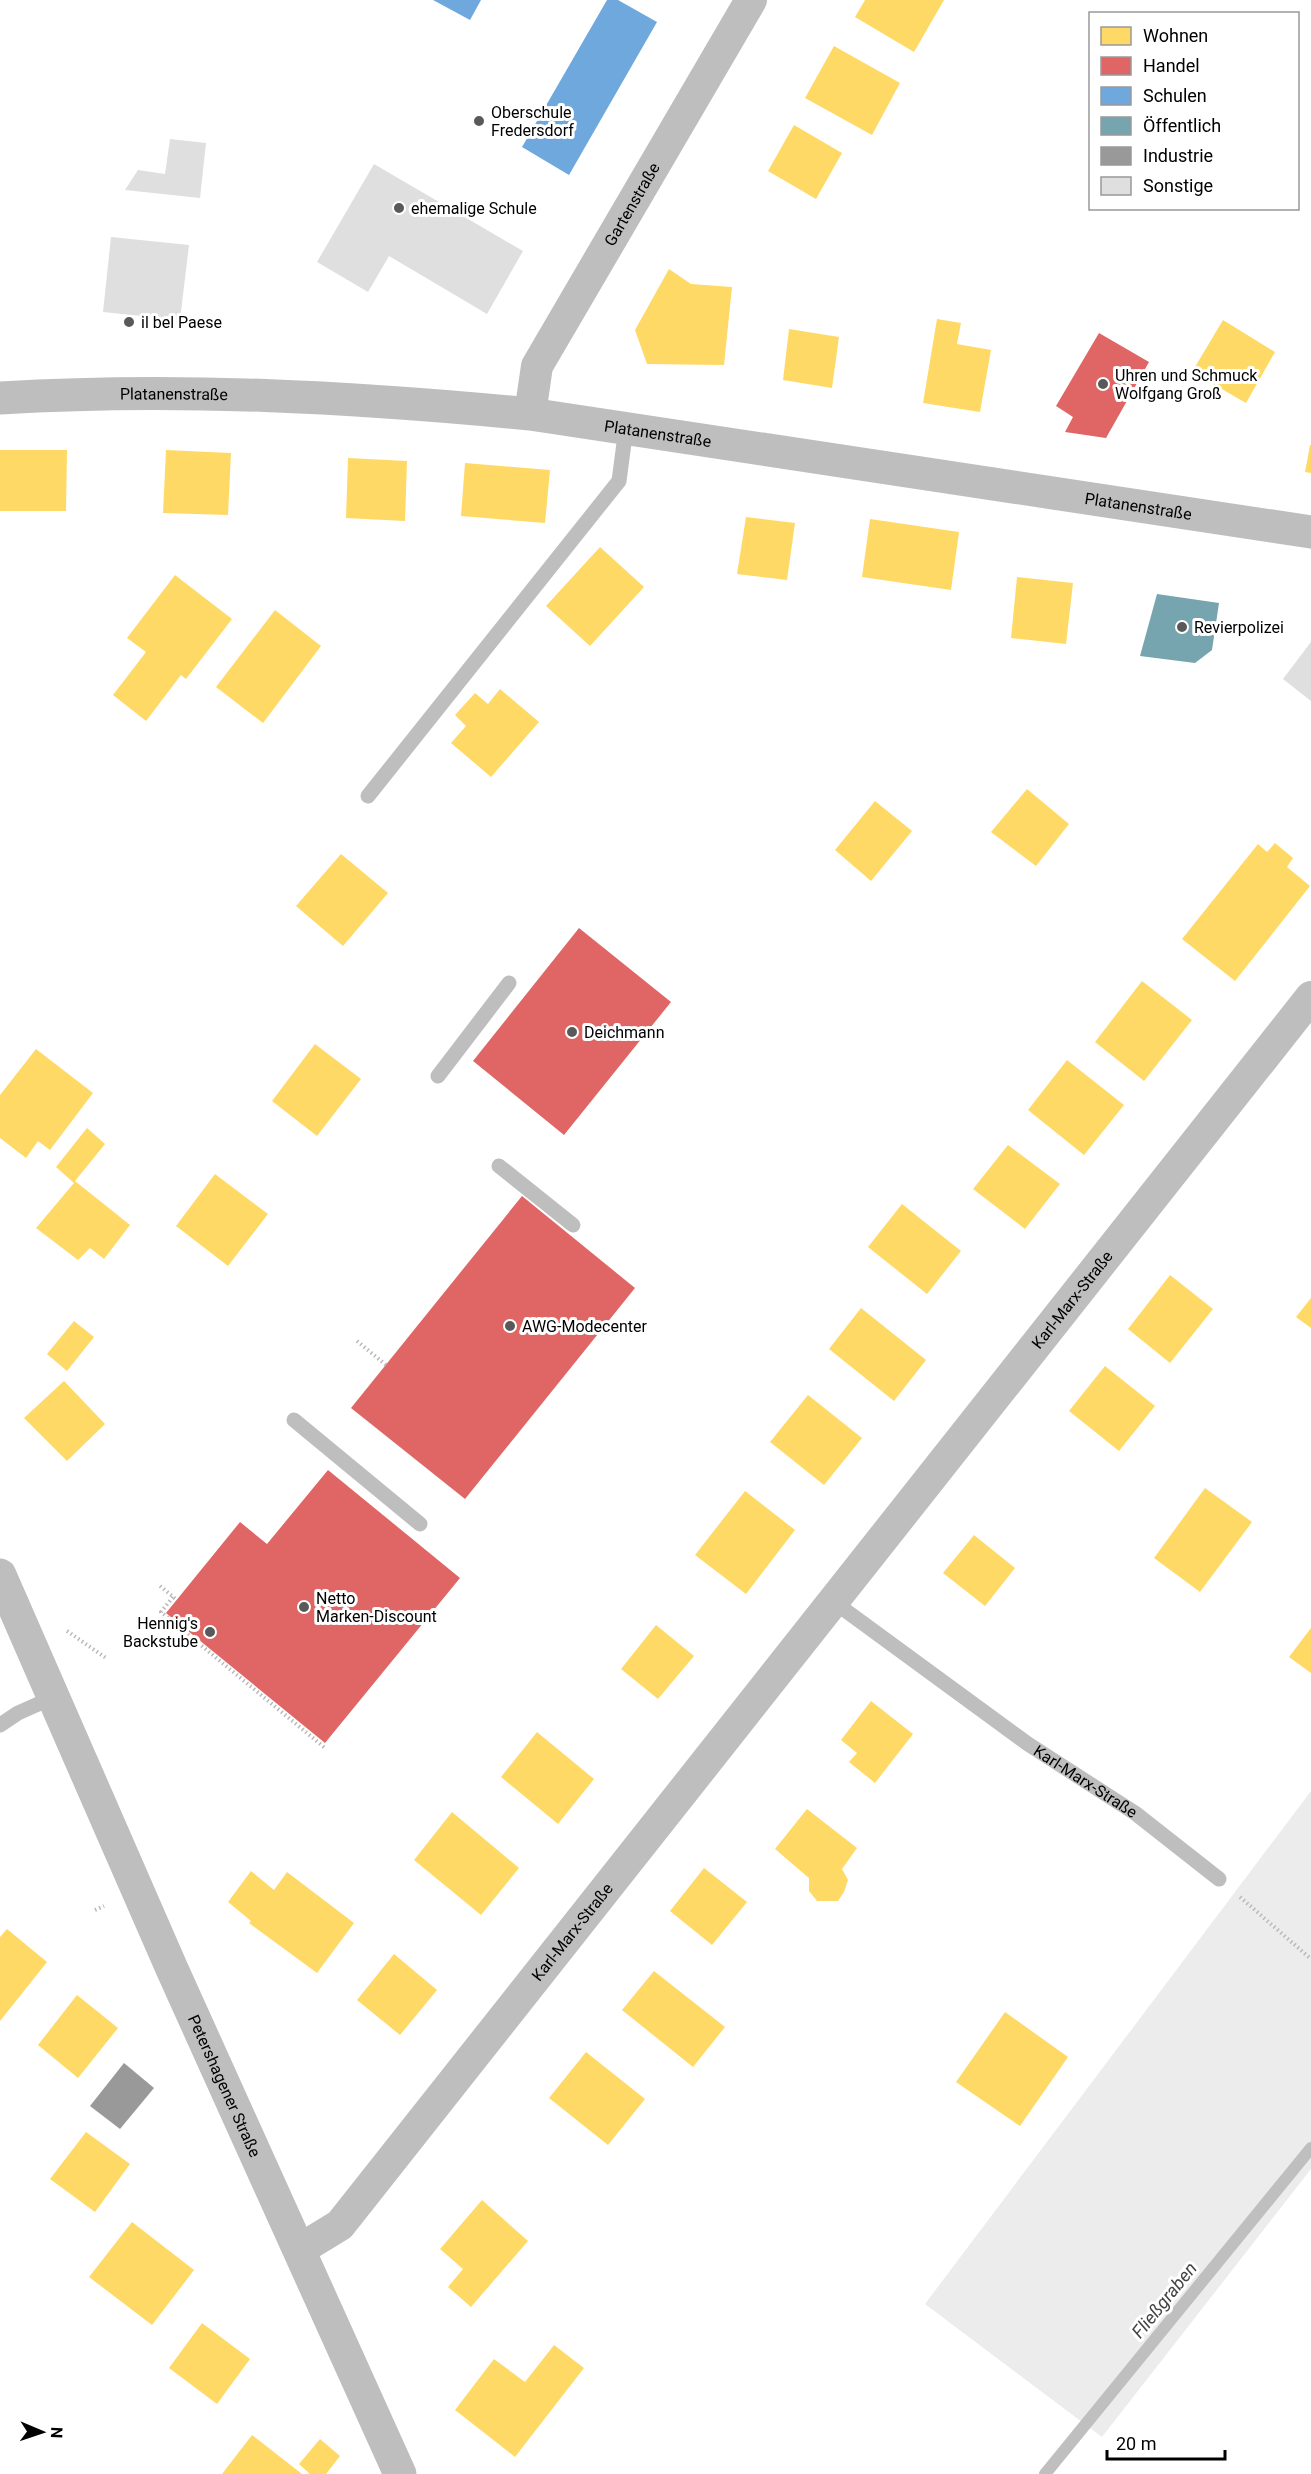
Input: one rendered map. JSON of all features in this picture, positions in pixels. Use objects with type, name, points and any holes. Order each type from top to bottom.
[{"type":"street","name":"Gartenstraße","points":[[530,414],[537,366],[751,0]]},
{"type":"street","name":"Platanenstraße","points":[[0,398],[193,393],[425,404],[530,414],[1311,532]]},
{"type":"street","name":"Karl-Marx-Straße","points":[[299,2250],[340,2225],[1311,997]]},
{"type":"street","name":"Petershagener Straße","points":[[0,1575],[172,1969],[400,2474]]},
{"type":"lane","points":[[368,796],[620,481],[626,428]]},
{"type":"lane","points":[[438,1076],[509,984]]},
{"type":"lane","points":[[499,1166],[573,1225]]},
{"type":"lane","points":[[294,1420],[420,1524]]},
{"type":"lane","name":"Karl-Marx-Straße","points":[[834,1602],[1028,1744],[1135,1813],[1219,1879]]},
{"type":"lane","points":[[0,1725],[18,1713],[54,1696]]},
{"type":"path","points":[[357,1341],[386,1365]]},
{"type":"path","points":[[160,1586],[175,1599],[161,1612],[325,1748]]},
{"type":"path","points":[[1219,1879],[1311,1959]]},
{"type":"path","points":[[95,1910],[104,1906]]},
{"type":"shaded area","points":[[1311,1791],[1311,2169],[1102,2437],[925,2304]]},
{"type":"building: Wohnen","points":[[865,0],[944,0],[914,52],[855,17]]},
{"type":"building: Wohnen","points":[[834,46],[900,83],[872,135],[805,98]]},
{"type":"building: Wohnen","points":[[794,125],[842,153],[816,199],[768,171]]},
{"type":"building: Wohnen","points":[[669,269],[691,284],[732,287],[724,365],[647,364],[635,330]]},
{"type":"building: Wohnen","points":[[937,319],[961,323],[957,344],[991,350],[980,412],[923,403]]},
{"type":"building: Wohnen","points":[[1223,320],[1275,352],[1246,403],[1192,372]]},
{"type":"building: Wohnen","points":[[789,329],[839,337],[832,388],[783,380]]},
{"type":"building: Wohnen","points":[[1311,445],[1311,473],[1305,472]]},
{"type":"building: Wohnen","points":[[0,450],[67,450],[66,511],[0,511]]},
{"type":"building: Wohnen","points":[[166,450],[231,453],[228,515],[163,513]]},
{"type":"building: Wohnen","points":[[348,458],[407,461],[405,521],[346,518]]},
{"type":"building: Wohnen","points":[[465,463],[550,470],[545,523],[461,516]]},
{"type":"building: Wohnen","points":[[746,517],[795,523],[787,580],[737,574]]},
{"type":"building: Wohnen","points":[[870,519],[959,532],[951,590],[862,577]]},
{"type":"building: Wohnen","points":[[600,547],[644,587],[590,646],[546,606]]},
{"type":"building: Wohnen","points":[[175,575],[232,619],[186,679],[181,675],[146,721],[113,695],[146,652],[127,638]]},
{"type":"building: Wohnen","points":[[1017,577],[1073,583],[1066,644],[1011,638]]},
{"type":"building: Wohnen","points":[[275,610],[321,646],[263,723],[216,687]]},
{"type":"building: Wohnen","points":[[500,689],[539,722],[491,777],[451,743],[466,726],[455,715],[475,693],[488,704]]},
{"type":"building: Wohnen","points":[[1027,789],[1069,824],[1036,866],[991,832]]},
{"type":"building: Wohnen","points":[[875,801],[912,831],[871,881],[835,850]]},
{"type":"building: Wohnen","points":[[1275,843],[1293,858],[1287,867],[1310,886],[1235,981],[1182,939],[1258,844],[1267,852]]},
{"type":"building: Wohnen","points":[[341,854],[388,893],[343,946],[296,906]]},
{"type":"building: Wohnen","points":[[1142,981],[1192,1020],[1144,1081],[1095,1042]]},
{"type":"building: Wohnen","points":[[315,1044],[361,1079],[317,1136],[272,1101]]},
{"type":"building: Wohnen","points":[[36,1049],[93,1093],[50,1150],[38,1141],[26,1158],[0,1138],[0,1095]]},
{"type":"building: Wohnen","points":[[1067,1060],[1124,1105],[1084,1155],[1028,1110]]},
{"type":"building: Wohnen","points":[[87,1128],[105,1144],[75,1181],[130,1225],[104,1259],[90,1248],[78,1260],[36,1228],[74,1183],[56,1167]]},
{"type":"building: Wohnen","points":[[1008,1145],[1060,1184],[1025,1229],[973,1189]]},
{"type":"building: Wohnen","points":[[215,1174],[268,1214],[228,1266],[176,1226]]},
{"type":"building: Wohnen","points":[[902,1204],[961,1251],[927,1294],[868,1247]]},
{"type":"building: Wohnen","points":[[1170,1275],[1213,1309],[1170,1363],[1128,1329]]},
{"type":"building: Wohnen","points":[[1311,1298],[1311,1328],[1296,1317]]},
{"type":"building: Wohnen","points":[[861,1308],[926,1360],[894,1401],[829,1349]]},
{"type":"building: Wohnen","points":[[74,1321],[94,1337],[67,1371],[47,1354]]},
{"type":"building: Wohnen","points":[[1105,1366],[1155,1406],[1119,1451],[1069,1411]]},
{"type":"building: Wohnen","points":[[64,1381],[105,1424],[67,1461],[24,1418]]},
{"type":"building: Wohnen","points":[[808,1395],[862,1438],[824,1485],[770,1442]]},
{"type":"building: Wohnen","points":[[1205,1488],[1252,1522],[1200,1592],[1154,1558]]},
{"type":"building: Wohnen","points":[[745,1491],[795,1530],[746,1594],[695,1555]]},
{"type":"building: Wohnen","points":[[974,1535],[1015,1568],[985,1606],[943,1573]]},
{"type":"building: Wohnen","points":[[656,1625],[694,1656],[658,1699],[621,1669]]},
{"type":"building: Wohnen","points":[[1311,1628],[1311,1673],[1289,1657]]},
{"type":"building: Wohnen","points":[[871,1701],[913,1734],[875,1783],[849,1762],[857,1753],[841,1740]]},
{"type":"building: Wohnen","points":[[537,1732],[594,1779],[558,1824],[501,1777]]},
{"type":"building: Wohnen","points":[[807,1809],[857,1848],[842,1869],[848,1880],[838,1901],[817,1901],[809,1891],[809,1878],[775,1849]]},
{"type":"building: Wohnen","points":[[452,1812],[519,1868],[481,1915],[414,1860]]},
{"type":"building: Wohnen","points":[[704,1868],[747,1902],[712,1945],[670,1911]]},
{"type":"building: Wohnen","points":[[251,1871],[274,1890],[287,1872],[354,1923],[317,1973],[249,1923],[251,1921],[228,1902]]},
{"type":"building: Wohnen","points":[[7,1929],[47,1962],[0,2021],[0,1937]]},
{"type":"building: Wohnen","points":[[394,1954],[437,1990],[400,2035],[357,2000]]},
{"type":"building: Wohnen","points":[[654,1971],[725,2027],[693,2067],[622,2010]]},
{"type":"building: Wohnen","points":[[77,1995],[118,2028],[78,2078],[38,2045]]},
{"type":"building: Wohnen","points":[[1005,2012],[1068,2057],[1020,2126],[956,2082]]},
{"type":"building: Wohnen","points":[[586,2052],[645,2099],[608,2145],[549,2098]]},
{"type":"building: Wohnen","points":[[86,2132],[130,2164],[95,2212],[50,2179]]},
{"type":"building: Wohnen","points":[[482,2200],[528,2241],[471,2307],[448,2287],[463,2269],[440,2249]]},
{"type":"building: Wohnen","points":[[132,2222],[194,2270],[152,2325],[89,2277]]},
{"type":"building: Wohnen","points":[[202,2323],[250,2359],[217,2404],[169,2368]]},
{"type":"building: Wohnen","points":[[554,2345],[584,2368],[515,2457],[455,2410],[494,2359],[525,2382]]},
{"type":"building: Wohnen","points":[[252,2435],[302,2474],[222,2474]]},
{"type":"building: Wohnen","points":[[320,2439],[340,2456],[326,2474],[310,2474],[299,2464]]},
{"type":"building: Handel","name":"Uhren und Schmuck Wolfgang Groß","points":[[1099,333],[1149,362],[1106,438],[1065,432],[1073,417],[1056,406]]},
{"type":"building: Handel","name":"Deichmann","points":[[579,928],[671,1002],[564,1135],[473,1061]]},
{"type":"building: Handel","name":"AWG-Modecenter","points":[[522,1196],[635,1288],[465,1499],[351,1408]]},
{"type":"building: Handel","name":"Netto Marken-Discount","points":[[328,1470],[460,1578],[325,1743],[166,1613],[240,1522],[267,1544]]},
{"type":"building: Schulen","points":[[433,0],[481,0],[470,20]]},
{"type":"building: Schulen","points":[[607,0],[618,0],[657,22],[569,175],[522,147]]},
{"type":"building: Öffentlich","name":"Revierpolizei","points":[[1157,594],[1219,603],[1212,650],[1195,663],[1140,656]]},
{"type":"building: Industrie","points":[[124,2063],[154,2088],[120,2129],[90,2106]]},
{"type":"building: Sonstige","points":[[170,139],[206,143],[200,198],[125,190],[138,170],[165,174]]},
{"type":"building: Sonstige","name":"ehemalige Schule","points":[[374,164],[523,251],[487,314],[389,256],[368,292],[317,262]]},
{"type":"building: Sonstige","points":[[111,237],[189,245],[180,320],[103,312]]},
{"type":"building: Sonstige","points":[[1311,642],[1311,701],[1283,679]]},
{"type":"waterway","name":"Fließgraben","points":[[1045,2474],[1311,2148]]},
{"type":"place","name":"Oberschule Fredersdorf","points":[[479,121]]},
{"type":"place","name":"ehemalige Schule","points":[[399,208]]},
{"type":"place","name":"il bel Paese","points":[[129,322]]},
{"type":"place","name":"Uhren und Schmuck Wolfgang Groß","points":[[1103,384]]},
{"type":"place","name":"Revierpolizei","points":[[1182,627]]},
{"type":"place","name":"Deichmann","points":[[572,1032]]},
{"type":"place","name":"AWG-Modecenter","points":[[510,1326]]},
{"type":"place","name":"Netto Marken-Discount","points":[[304,1607]]},
{"type":"place","name":"Hennig's Backstube","points":[[210,1632]]}]
